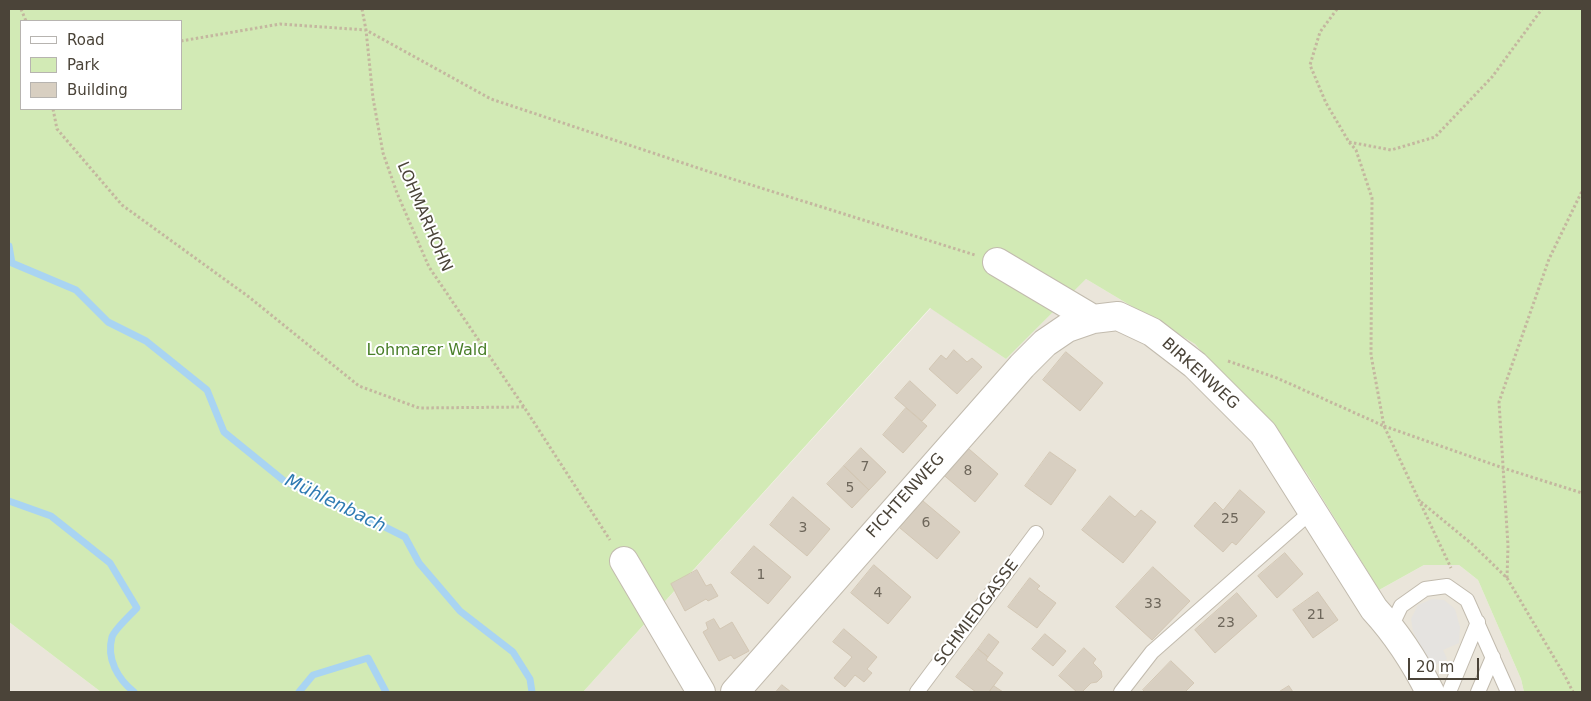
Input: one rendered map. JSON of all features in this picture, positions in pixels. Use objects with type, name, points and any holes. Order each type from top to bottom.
[{"type":"street","points":[[997,262],[1093,319]]},
{"type":"street","name":"BIRKENWEG","points":[[1093,319],[1118,316],[1152,332],[1195,365],[1263,433],[1374,609],[1391,627],[1419,670],[1430,692]]},
{"type":"street","name":"FICHTENWEG","points":[[735,692],[1022,366],[1045,343],[1067,328],[1093,319]]},
{"type":"street","points":[[624,561],[701,692]]},
{"type":"lane","points":[[1121,692],[1152,652],[1313,510]]},
{"type":"lane","name":"SCHMIEDGASSE","points":[[917,692],[1036,533]]},
{"type":"lane","points":[[1391,627],[1401,606],[1425,589],[1447,586],[1467,600],[1493,656],[1506,690]]},
{"type":"lane","points":[[1450,692],[1478,622]]},
{"type":"lane","points":[[1478,692],[1493,656]]},
{"type":"path","name":"LOHMARHOHN","points":[[362,9],[366,30],[372,98],[383,153],[428,267],[524,407],[624,561]]},
{"type":"path","points":[[1337,9],[1320,32],[1310,66],[1326,103],[1349,142],[1356,150],[1372,198],[1371,355],[1384,426],[1467,600]]},
{"type":"path","points":[[1349,142],[1391,150],[1435,137],[1492,77],[1542,9]]},
{"type":"path","points":[[182,41],[280,24],[366,30],[490,99],[710,172],[997,262]]},
{"type":"path","points":[[53,110],[57,129],[122,205],[250,298],[359,386],[419,408],[524,407]]},
{"type":"path","points":[[1507,578],[1508,546],[1499,402],[1549,259],[1582,191]]},
{"type":"path","points":[[1195,365],[1223,359],[1276,378],[1384,426],[1503,468],[1582,492]]},
{"type":"path","points":[[1419,500],[1472,544],[1507,578],[1573,692]]},
{"type":"shaded area","points":[[1086,279],[1195,344],[1306,472],[1379,590],[1424,565],[1459,565],[1478,580],[1521,679],[1524,692],[583,692],[931,308],[1006,359]]},
{"type":"shaded area","points":[[1432,599],[1444,600],[1455,609],[1460,627],[1459,643],[1443,650],[1447,659],[1430,668],[1413,631],[1411,619],[1418,605]]},
{"type":"shaded area","points":[[9,622],[101,692],[9,692]]},
{"type":"green space","name":"Lohmarer Wald","points":[[9,9],[1582,9],[1582,692],[1524,692],[1521,679],[1478,580],[1459,565],[1424,565],[1379,590],[1306,472],[1195,344],[1086,279],[1006,359],[930,308],[583,692],[101,692],[9,622]]},
{"type":"building","points":[[954,350],[967,362],[972,358],[982,367],[957,394],[929,369],[941,355],[946,359]]},
{"type":"building","points":[[1066,352],[1103,383],[1080,411],[1043,380]]},
{"type":"building","points":[[910,381],[936,405],[922,421],[895,398]]},
{"type":"building","points":[[906,408],[927,426],[903,453],[883,435]]},
{"type":"building","points":[[962,443],[998,474],[975,502],[939,471]]},
{"type":"building","points":[[861,448],[886,472],[869,490],[844,466]]},
{"type":"building","points":[[1050,452],[1076,470],[1051,505],[1025,486]]},
{"type":"building","points":[[844,466],[869,490],[852,508],[827,484]]},
{"type":"building","points":[[1240,490],[1265,512],[1236,545],[1232,542],[1223,552],[1194,526],[1215,502],[1223,510]]},
{"type":"building","points":[[1110,496],[1135,517],[1141,510],[1156,522],[1123,563],[1082,530]]},
{"type":"building","points":[[793,497],[830,529],[807,556],[770,525]]},
{"type":"building","points":[[923,501],[960,532],[937,559],[900,528]]},
{"type":"building","points":[[754,546],[791,577],[768,604],[731,573]]},
{"type":"building","points":[[1285,553],[1303,574],[1277,598],[1258,576]]},
{"type":"building","points":[[874,565],[911,597],[888,624],[851,593]]},
{"type":"building","points":[[1153,567],[1190,601],[1152,640],[1116,607]]},
{"type":"building","points":[[697,570],[706,586],[711,584],[718,596],[708,601],[706,599],[685,611],[671,584]]},
{"type":"building","points":[[1030,578],[1040,586],[1037,589],[1056,603],[1037,628],[1008,607]]},
{"type":"building","points":[[1318,592],[1338,620],[1313,638],[1293,610]]},
{"type":"building","points":[[1237,593],[1257,616],[1215,653],[1195,630]]},
{"type":"building","points":[[714,619],[720,629],[732,622],[749,651],[734,659],[731,655],[719,661],[703,632],[708,629],[706,623]]},
{"type":"building","points":[[844,629],[877,657],[867,669],[872,673],[864,682],[855,675],[845,687],[834,678],[852,657],[833,642]]},
{"type":"building","points":[[989,634],[999,642],[988,657],[978,649]]},
{"type":"building","points":[[1045,634],[1066,651],[1053,666],[1032,649]]},
{"type":"building","points":[[1084,648],[1096,659],[1093,663],[1101,671],[1102,677],[1097,682],[1091,683],[1082,692],[1077,692],[1059,676]]},
{"type":"building","points":[[978,649],[988,657],[986,660],[1003,673],[989,692],[976,692],[956,677]]},
{"type":"building","points":[[1171,661],[1194,683],[1185,692],[1145,692],[1143,690]]},
{"type":"building","points":[[782,685],[791,692],[776,692]]},
{"type":"building","points":[[994,686],[1003,692],[989,692]]},
{"type":"building","points":[[1289,686],[1293,692],[1279,692]]},
{"type":"waterway","name":"Mühlenbach","points":[[9,246],[12,263],[76,290],[108,322],[146,341],[207,390],[224,432],[283,480],[320,499],[353,511],[405,537],[419,563],[460,611],[513,652],[530,679],[532,692]]},
{"type":"waterway","points":[[9,501],[51,516],[110,563],[137,608],[116,630],[112,637],[111,645],[112,661],[118,675],[134,692]]},
{"type":"waterway","points":[[299,692],[313,675],[368,658],[386,692]]}]
